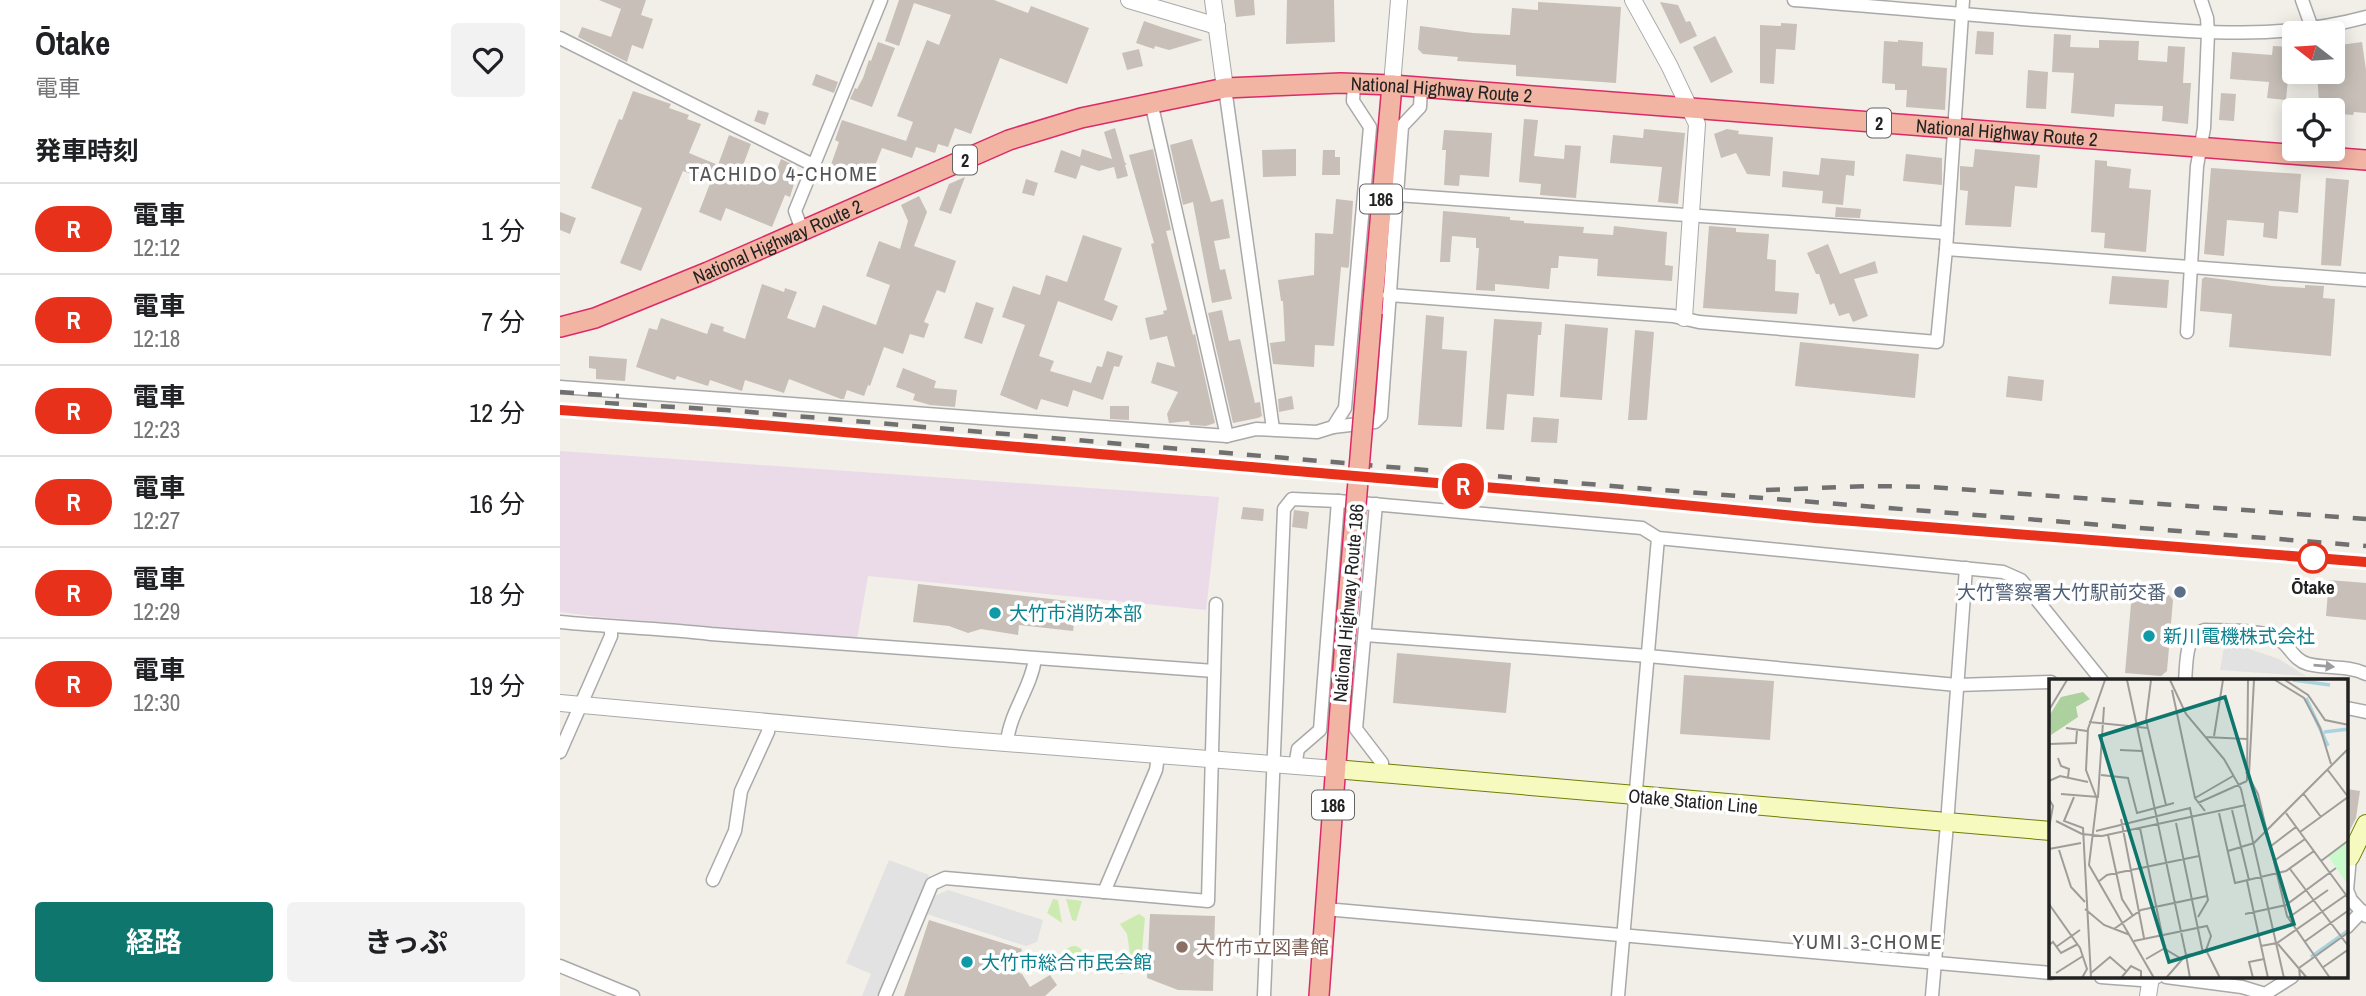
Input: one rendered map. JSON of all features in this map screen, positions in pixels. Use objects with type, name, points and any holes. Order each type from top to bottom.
[{"type":"highway","name":"National Highway Route 2","points":[[560,327],[595,318],[1009,140],[1081,118],[1225,88],[1354,83],[1392,85],[2366,160]]},
{"type":"highway","name":"National Highway Route 186","points":[[1319,996],[1335,769],[1339,609],[1372,313],[1392,85]]},
{"type":"main road","name":"Otake Station Line","points":[[1335,769],[2049,831]]},
{"type":"main road","points":[[2354,857],[2366,824]]},
{"type":"street","points":[[803,230],[794,211],[881,0]]},
{"type":"street","points":[[1129,0],[1156,4],[1217,26]]},
{"type":"street","points":[[1213,0],[1273,429]]},
{"type":"street","points":[[1392,85],[1399,0]]},
{"type":"street","points":[[1633,0],[1698,124],[1684,318]]},
{"type":"street","points":[[1794,0],[1863,3],[1963,15],[2235,35],[2282,31]]},
{"type":"street","points":[[1389,295],[1684,318],[1699,322],[1937,342],[1963,0]]},
{"type":"street","points":[[2187,332],[2197,166],[2204,128],[2208,33],[2207,18],[2201,0]]},
{"type":"street","points":[[2302,0],[2310,21]]},
{"type":"street","points":[[2345,21],[2366,17]]},
{"type":"street","points":[[560,37],[813,165]]},
{"type":"street","points":[[1333,427],[1345,408],[1370,127],[1353,101],[1354,83]]},
{"type":"street","points":[[560,387],[1227,436],[1256,429],[1317,432],[1333,427],[1375,422],[1381,416],[1402,126],[1420,107],[1421,89]]},
{"type":"street","points":[[1151,102],[1227,436]]},
{"type":"street","points":[[1397,195],[1947,233]]},
{"type":"street","points":[[1946,249],[2366,280]]},
{"type":"street","points":[[1264,996],[1284,509],[1292,499],[1338,500],[1642,528],[1658,538],[2003,572],[2021,580],[2100,679]]},
{"type":"street","points":[[1295,766],[1298,749],[1320,730],[1339,609],[1338,500]]},
{"type":"street","points":[[1376,504],[1356,729],[1382,763],[1382,774]]},
{"type":"street","points":[[1618,996],[1658,538]]},
{"type":"street","points":[[1932,996],[1966,568]]},
{"type":"street","points":[[885,996],[932,884],[945,878],[1208,901],[1216,604]]},
{"type":"street","points":[[1339,609],[1366,606]]},
{"type":"street","points":[[560,622],[1214,671]]},
{"type":"street","points":[[560,752],[611,636],[611,627]]},
{"type":"street","points":[[2185,679],[2190,641],[2196,632],[2205,630],[2271,635],[2288,647],[2296,660],[2309,665],[2347,668],[2366,674]]},
{"type":"street","points":[[1365,635],[1648,656],[1957,685],[2049,682]]},
{"type":"street","points":[[1007,742],[1009,728],[1034,670],[1035,659]]},
{"type":"street","points":[[560,703],[1335,769]]},
{"type":"street","points":[[2348,708],[2366,712]]},
{"type":"street","points":[[713,880],[735,831],[741,792],[768,732],[769,721]]},
{"type":"street","points":[[1104,892],[1156,769],[1158,756]]},
{"type":"street","points":[[2348,885],[2354,857]]},
{"type":"street","points":[[2348,892],[2351,900],[2364,913],[2348,926]]},
{"type":"street","points":[[1325,909],[2049,973]]},
{"type":"street","points":[[560,966],[633,996]]},
{"type":"street","points":[[2114,978],[2152,978]]},
{"type":"street","points":[[2148,996],[2157,978]]},
{"type":"street","points":[[2166,978],[2242,987],[2265,994],[2290,978]]},
{"type":"shaded area","points":[[560,451],[1219,497],[1206,610],[868,576],[857,639],[560,612]]},
{"type":"shaded area","points":[[2225,641],[2279,659],[2306,676],[2220,670]]},
{"type":"shaded area","points":[[889,860],[929,875],[877,996],[862,996],[871,974],[846,963]]},
{"type":"shaded area","points":[[948,890],[1043,920],[1037,942],[1026,946],[927,914],[935,896]]},
{"type":"green space","points":[[1053,899],[1058,900],[1062,923],[1047,913]]},
{"type":"green space","points":[[1066,899],[1082,901],[1076,921],[1072,920]]},
{"type":"green space","points":[[1139,914],[1145,918],[1141,961],[1131,961],[1127,934],[1120,924]]},
{"type":"green space","points":[[1074,946],[1081,949],[1084,956],[1081,963],[1074,966],[1067,963],[1064,956],[1067,949]]},
{"type":"green space","points":[[1119,957],[1123,974],[1104,970],[1106,959]]},
{"type":"building","points":[[599,0],[646,0],[641,15],[653,19],[643,49],[632,45],[627,62],[578,37],[582,27],[611,37],[621,9]]},
{"type":"building","points":[[899,0],[994,0],[1028,13],[1031,6],[1089,28],[1067,84],[1000,58],[971,134],[955,128],[948,147],[938,144],[935,153],[916,147],[912,158],[882,148],[870,178],[847,169],[842,182],[827,176],[839,142],[835,140],[842,120],[906,141],[913,122],[897,116],[927,40],[939,45],[951,15],[914,3],[899,46],[885,41]]},
{"type":"building","points":[[1234,0],[1254,0],[1255,15],[1236,17]]},
{"type":"building","points":[[1287,0],[1334,0],[1335,42],[1286,44]]},
{"type":"building","points":[[1538,2],[1621,7],[1616,83],[1516,76],[1516,65],[1457,61],[1458,57],[1423,54],[1418,49],[1420,26],[1510,35],[1512,8],[1538,10]]},
{"type":"building","points":[[1660,2],[1678,5],[1697,36],[1680,44]]},
{"type":"building","points":[[1144,21],[1203,40],[1169,50],[1155,46],[1154,49],[1136,43]]},
{"type":"building","points":[[1781,23],[1797,24],[1795,50],[1776,49],[1774,84],[1760,83],[1760,25],[1781,26]]},
{"type":"building","points":[[1977,31],[1994,32],[1993,55],[1975,54]]},
{"type":"building","points":[[2054,34],[2071,35],[2070,47],[2099,48],[2099,40],[2139,41],[2138,60],[2167,62],[2168,46],[2185,47],[2183,83],[2191,83],[2188,124],[2162,121],[2163,106],[2115,104],[2114,117],[2071,113],[2074,73],[2052,72]]},
{"type":"building","points":[[1715,36],[1733,72],[1711,83],[1693,47]]},
{"type":"building","points":[[1884,41],[1923,42],[1922,66],[1947,68],[1945,110],[1906,107],[1907,90],[1895,90],[1895,84],[1882,83]]},
{"type":"building","points":[[878,42],[895,48],[872,107],[850,99],[863,78]]},
{"type":"building","points":[[2362,42],[2366,70],[2366,113],[2345,114],[2345,98],[2319,98],[2318,84],[2345,84],[2345,44]]},
{"type":"building","points":[[2273,46],[2282,46],[2282,84],[2288,84],[2286,98],[2267,98],[2269,82],[2230,79],[2232,52],[2272,55]]},
{"type":"building","points":[[1139,49],[1143,66],[1127,70],[1122,53]]},
{"type":"building","points":[[2028,70],[2048,72],[2046,109],[2026,108]]},
{"type":"building","points":[[816,74],[838,82],[834,93],[812,85]]},
{"type":"building","points":[[633,91],[671,104],[669,108],[689,115],[687,119],[701,124],[689,153],[718,165],[729,135],[751,144],[742,168],[773,180],[781,159],[792,164],[790,172],[797,174],[790,197],[785,195],[772,227],[726,208],[721,221],[699,212],[711,181],[683,171],[641,271],[620,263],[642,208],[591,188]]},
{"type":"building","points":[[2221,93],[2236,94],[2234,121],[2219,120]]},
{"type":"building","points":[[758,110],[769,113],[765,125],[754,121]]},
{"type":"building","points":[[1524,119],[1538,120],[1534,156],[1564,159],[1565,145],[1581,146],[1576,198],[1540,195],[1541,184],[1519,182]]},
{"type":"building","points":[[1115,128],[1127,164],[1128,176],[1117,179],[1114,167],[1099,171],[1081,165],[1076,179],[1054,172],[1061,150],[1080,157],[1082,149],[1112,159],[1104,132]]},
{"type":"building","points":[[1644,129],[1685,133],[1678,204],[1658,202],[1662,167],[1610,163],[1613,135],[1643,138]]},
{"type":"building","points":[[1727,129],[1739,131],[1738,134],[1773,137],[1770,176],[1747,174],[1736,153],[1721,158],[1714,134]]},
{"type":"building","points":[[1444,130],[1492,133],[1489,177],[1460,175],[1459,186],[1444,185]]},
{"type":"building","points":[[1192,139],[1211,202],[1223,199],[1230,238],[1214,241],[1220,270],[1225,269],[1232,299],[1212,303],[1193,202],[1183,205],[1170,145]]},
{"type":"building","points":[[1153,149],[1171,230],[1166,231],[1193,335],[1195,334],[1215,423],[1206,426],[1190,425],[1189,421],[1169,423],[1167,414],[1178,392],[1151,383],[1157,362],[1175,367],[1167,336],[1150,340],[1145,318],[1164,314],[1163,311],[1167,310],[1151,244],[1154,243],[1129,155]]},
{"type":"building","points":[[1296,149],[1296,176],[1263,177],[1262,150]]},
{"type":"building","points":[[1975,149],[2040,155],[2037,188],[2015,186],[2011,227],[1965,225],[1968,191],[1960,190],[1960,166],[1973,167]]},
{"type":"building","points":[[1323,150],[1335,150],[1335,157],[1340,157],[1340,175],[1322,175]]},
{"type":"building","points":[[1906,154],[1942,158],[1942,185],[1903,181]]},
{"type":"building","points":[[1821,158],[1855,161],[1854,176],[1846,175],[1843,205],[1822,203],[1823,191],[1782,187],[1783,171],[1819,175]]},
{"type":"building","points":[[2095,160],[2107,161],[2107,166],[2131,169],[2129,188],[2151,190],[2146,252],[2104,248],[2105,233],[2091,232]]},
{"type":"building","points":[[2211,168],[2301,174],[2298,213],[2279,211],[2277,239],[2263,237],[2264,223],[2227,220],[2224,256],[2204,254]]},
{"type":"building","points":[[965,177],[951,214],[939,210],[949,184]]},
{"type":"building","points":[[2326,178],[2349,180],[2341,266],[2321,265]]},
{"type":"building","points":[[1026,179],[1038,183],[1034,196],[1022,193]]},
{"type":"building","points":[[919,196],[927,212],[914,246],[956,261],[945,293],[937,290],[924,322],[929,324],[924,338],[910,334],[903,354],[884,347],[864,396],[847,390],[844,399],[841,399],[789,379],[784,393],[745,380],[742,391],[710,380],[708,386],[677,376],[675,380],[636,367],[649,328],[657,330],[661,318],[707,334],[711,323],[724,327],[723,331],[745,339],[762,284],[784,292],[785,288],[797,292],[787,318],[815,328],[823,305],[876,325],[890,285],[866,276],[879,241],[900,249],[908,221],[901,205]]},
{"type":"building","points":[[1336,199],[1353,201],[1349,266],[1341,267],[1334,346],[1315,345],[1314,367],[1273,364],[1270,343],[1285,341],[1283,301],[1278,280],[1314,275],[1315,233],[1333,234]]},
{"type":"building","points":[[1836,207],[1861,209],[1860,218],[1835,217]]},
{"type":"building","points":[[1443,211],[1510,217],[1510,220],[1524,223],[1584,227],[1583,233],[1613,235],[1614,226],[1667,232],[1665,265],[1673,266],[1672,281],[1597,276],[1598,259],[1559,256],[1558,268],[1551,268],[1549,289],[1495,284],[1495,291],[1476,290],[1479,248],[1476,248],[1476,238],[1452,236],[1450,262],[1440,262]]},
{"type":"building","points":[[560,212],[576,218],[570,234],[560,230]]},
{"type":"building","points":[[1709,226],[1736,228],[1736,232],[1769,234],[1767,259],[1776,260],[1775,291],[1799,293],[1797,314],[1703,308]]},
{"type":"building","points":[[1083,235],[1122,248],[1104,300],[1118,306],[1112,321],[1058,301],[1039,356],[1054,361],[1050,371],[1091,383],[1097,366],[1102,367],[1107,351],[1123,356],[1119,367],[1114,366],[1103,400],[1073,390],[1068,407],[1041,399],[1037,410],[1000,395],[1025,325],[1002,317],[1013,286],[1040,295],[1046,275],[1067,282]]},
{"type":"building","points":[[1828,244],[1840,274],[1875,261],[1878,273],[1854,279],[1868,316],[1853,322],[1849,313],[1839,316],[1834,303],[1830,305],[1819,274],[1816,274],[1807,253]]},
{"type":"building","points":[[2112,276],[2169,280],[2167,308],[2109,304]]},
{"type":"building","points":[[2205,277],[2272,286],[2324,286],[2323,298],[2335,299],[2331,356],[2229,347],[2232,314],[2200,311],[2202,279]]},
{"type":"building","points":[[976,302],[994,308],[982,344],[964,338]]},
{"type":"building","points":[[1222,310],[1229,341],[1240,339],[1255,403],[1260,402],[1262,416],[1258,418],[1233,423],[1208,313]]},
{"type":"building","points":[[1426,315],[1444,317],[1442,349],[1467,351],[1462,427],[1418,425]]},
{"type":"building","points":[[1494,319],[1542,322],[1541,335],[1538,335],[1534,396],[1507,394],[1504,430],[1486,429]]},
{"type":"building","points":[[1565,324],[1608,328],[1602,400],[1560,397]]},
{"type":"building","points":[[1635,330],[1654,332],[1647,420],[1628,420]]},
{"type":"building","points":[[1800,342],[1919,354],[1915,398],[1795,386]]},
{"type":"building","points":[[589,356],[627,359],[625,381],[596,379],[596,369],[589,368]]},
{"type":"building","points":[[903,368],[936,381],[934,388],[957,390],[955,407],[930,405],[913,400],[915,394],[896,387]]},
{"type":"building","points":[[2008,376],[2044,380],[2042,401],[2006,397]]},
{"type":"building","points":[[1292,396],[1294,409],[1279,412],[1278,399]]},
{"type":"building","points":[[1110,406],[1129,406],[1129,420],[1110,419]]},
{"type":"building","points":[[1533,417],[1559,419],[1557,443],[1531,442]]},
{"type":"building","points":[[1243,507],[1264,509],[1263,521],[1241,519]]},
{"type":"building","points":[[1294,510],[1309,512],[1307,529],[1292,527]]},
{"type":"building","points":[[2329,580],[2366,583],[2366,620],[2326,616]]},
{"type":"building","name":"大竹市消防本部","points":[[918,584],[1077,602],[1073,631],[1019,625],[1018,635],[981,629],[968,633],[949,626],[913,622]]},
{"type":"building","name":"新川電機株式会社","points":[[2132,592],[2169,595],[2173,600],[2167,671],[2161,676],[2125,673]]},
{"type":"building","points":[[1397,653],[1511,663],[1506,713],[1393,703]]},
{"type":"building","points":[[1684,675],[1774,681],[1770,740],[1680,734]]},
{"type":"building","points":[[2348,789],[2360,791],[2356,818],[2349,832]]},
{"type":"building","name":"大竹市立図書館","points":[[1150,914],[1215,916],[1213,991],[1178,990],[1147,978]]},
{"type":"building","name":"大竹市総合市民会館","points":[[929,920],[1022,949],[1015,971],[1022,974],[1030,987],[1050,975],[1057,985],[1045,996],[904,996]]},
{"type":"railway","points":[[560,392],[619,396]]},
{"type":"railway","points":[[605,403],[726,410],[1612,486],[2366,546]]},
{"type":"railway","points":[[560,410],[1612,498],[1789,516],[2366,562]]},
{"type":"railway","points":[[1766,490],[1930,487],[2366,519]]},
{"type":"train","name":"R","points":[[560,410],[1612,498],[1815,518],[2366,562]]},
{"type":"place","name":"Ōtake","points":[[2313,558]]},
{"type":"place","name":"大竹警察署大竹駅前交番","points":[[2180,592]]},
{"type":"place","name":"大竹市消防本部","points":[[995,613]]},
{"type":"place","name":"新川電機株式会社","points":[[2149,636]]},
{"type":"place","name":"大竹市立図書館","points":[[1182,947]]},
{"type":"place","name":"大竹市総合市民会館","points":[[967,962]]},
{"type":"district","name":"TACHIDO 4-CHOME","points":[[784,173]]},
{"type":"district","name":"YUMI 3-CHOME","points":[[1868,941]]}]
